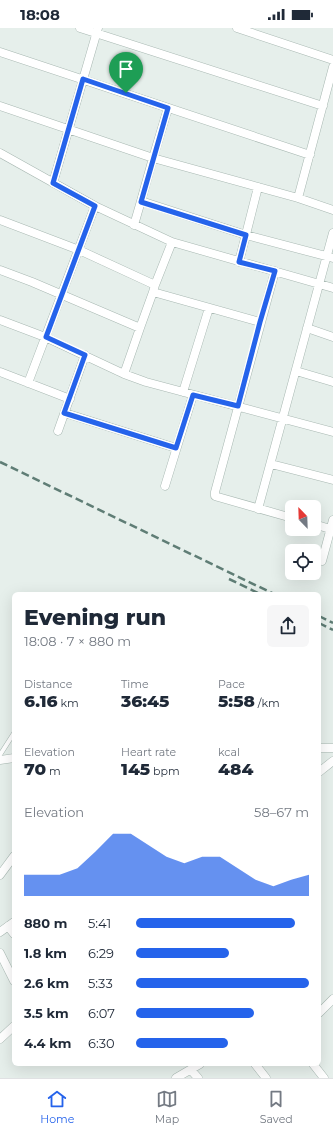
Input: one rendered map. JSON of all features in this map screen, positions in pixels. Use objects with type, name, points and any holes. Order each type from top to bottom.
[{"type":"street","points":[[80,28],[97,31],[322,106]]},
{"type":"street","points":[[237,28],[333,60]]},
{"type":"street","points":[[53,183],[97,31]]},
{"type":"street","points":[[0,52],[310,155]]},
{"type":"street","points":[[298,198],[333,67]]},
{"type":"street","points":[[0,106],[153,158],[298,198],[333,210]]},
{"type":"street","points":[[134,225],[168,108]]},
{"type":"street","points":[[0,153],[95,206],[172,242],[333,288]]},
{"type":"street","points":[[239,262],[258,187]]},
{"type":"street","points":[[141,202],[246,235],[330,257]]},
{"type":"street","points":[[28,383],[95,206]]},
{"type":"street","points":[[0,220],[78,250],[154,288],[209,308],[260,322]]},
{"type":"street","points":[[258,509],[319,284],[330,257],[333,233]]},
{"type":"street","points":[[124,374],[172,242]]},
{"type":"street","points":[[0,270],[62,294],[140,328]]},
{"type":"street","points":[[275,271],[215,489],[215,496],[285,516]]},
{"type":"street","points":[[183,392],[209,308]]},
{"type":"street","points":[[0,320],[46,337],[124,374],[146,382],[333,432]]},
{"type":"street","points":[[307,328],[333,337]]},
{"type":"street","points":[[58,431],[85,355]]},
{"type":"street","points":[[296,371],[333,382]]},
{"type":"street","points":[[0,372],[70,399]]},
{"type":"street","points":[[165,486],[193,395]]},
{"type":"street","points":[[64,413],[176,448]]},
{"type":"street","points":[[271,464],[333,480]]},
{"type":"street","points":[[322,561],[332,529],[333,520]]},
{"type":"street","points":[[321,526],[332,529]]},
{"type":"street","points":[[321,748],[333,748]]},
{"type":"street","points":[[0,760],[12,758]]},
{"type":"street","points":[[321,770],[333,760]]},
{"type":"street","points":[[0,875],[12,859]]},
{"type":"street","points":[[0,932],[11,924]]},
{"type":"street","points":[[0,953],[12,977]]},
{"type":"street","points":[[321,1011],[333,999]]},
{"type":"street","points":[[0,1039],[12,1028]]},
{"type":"street","points":[[176,1078],[197,1066]]},
{"type":"street","points":[[257,1066],[266,1078]]},
{"type":"street","points":[[315,1066],[324,1078]]},
{"type":"street","points":[[191,1070],[198,1078]]},
{"type":"lane","points":[[0,755],[12,736]]},
{"type":"railway","points":[[0,462],[270,592]]},
{"type":"railway","points":[[229,579],[256,592]]},
{"type":"railway","points":[[321,617],[333,623]]},
{"type":"railway","points":[[321,624],[333,630]]},
{"type":"route","points":[[83,79],[126,93],[168,108],[141,202],[246,235],[239,262],[275,271],[238,406],[193,395],[176,448],[64,413],[85,355],[46,337],[95,206],[53,183],[83,79]]}]
